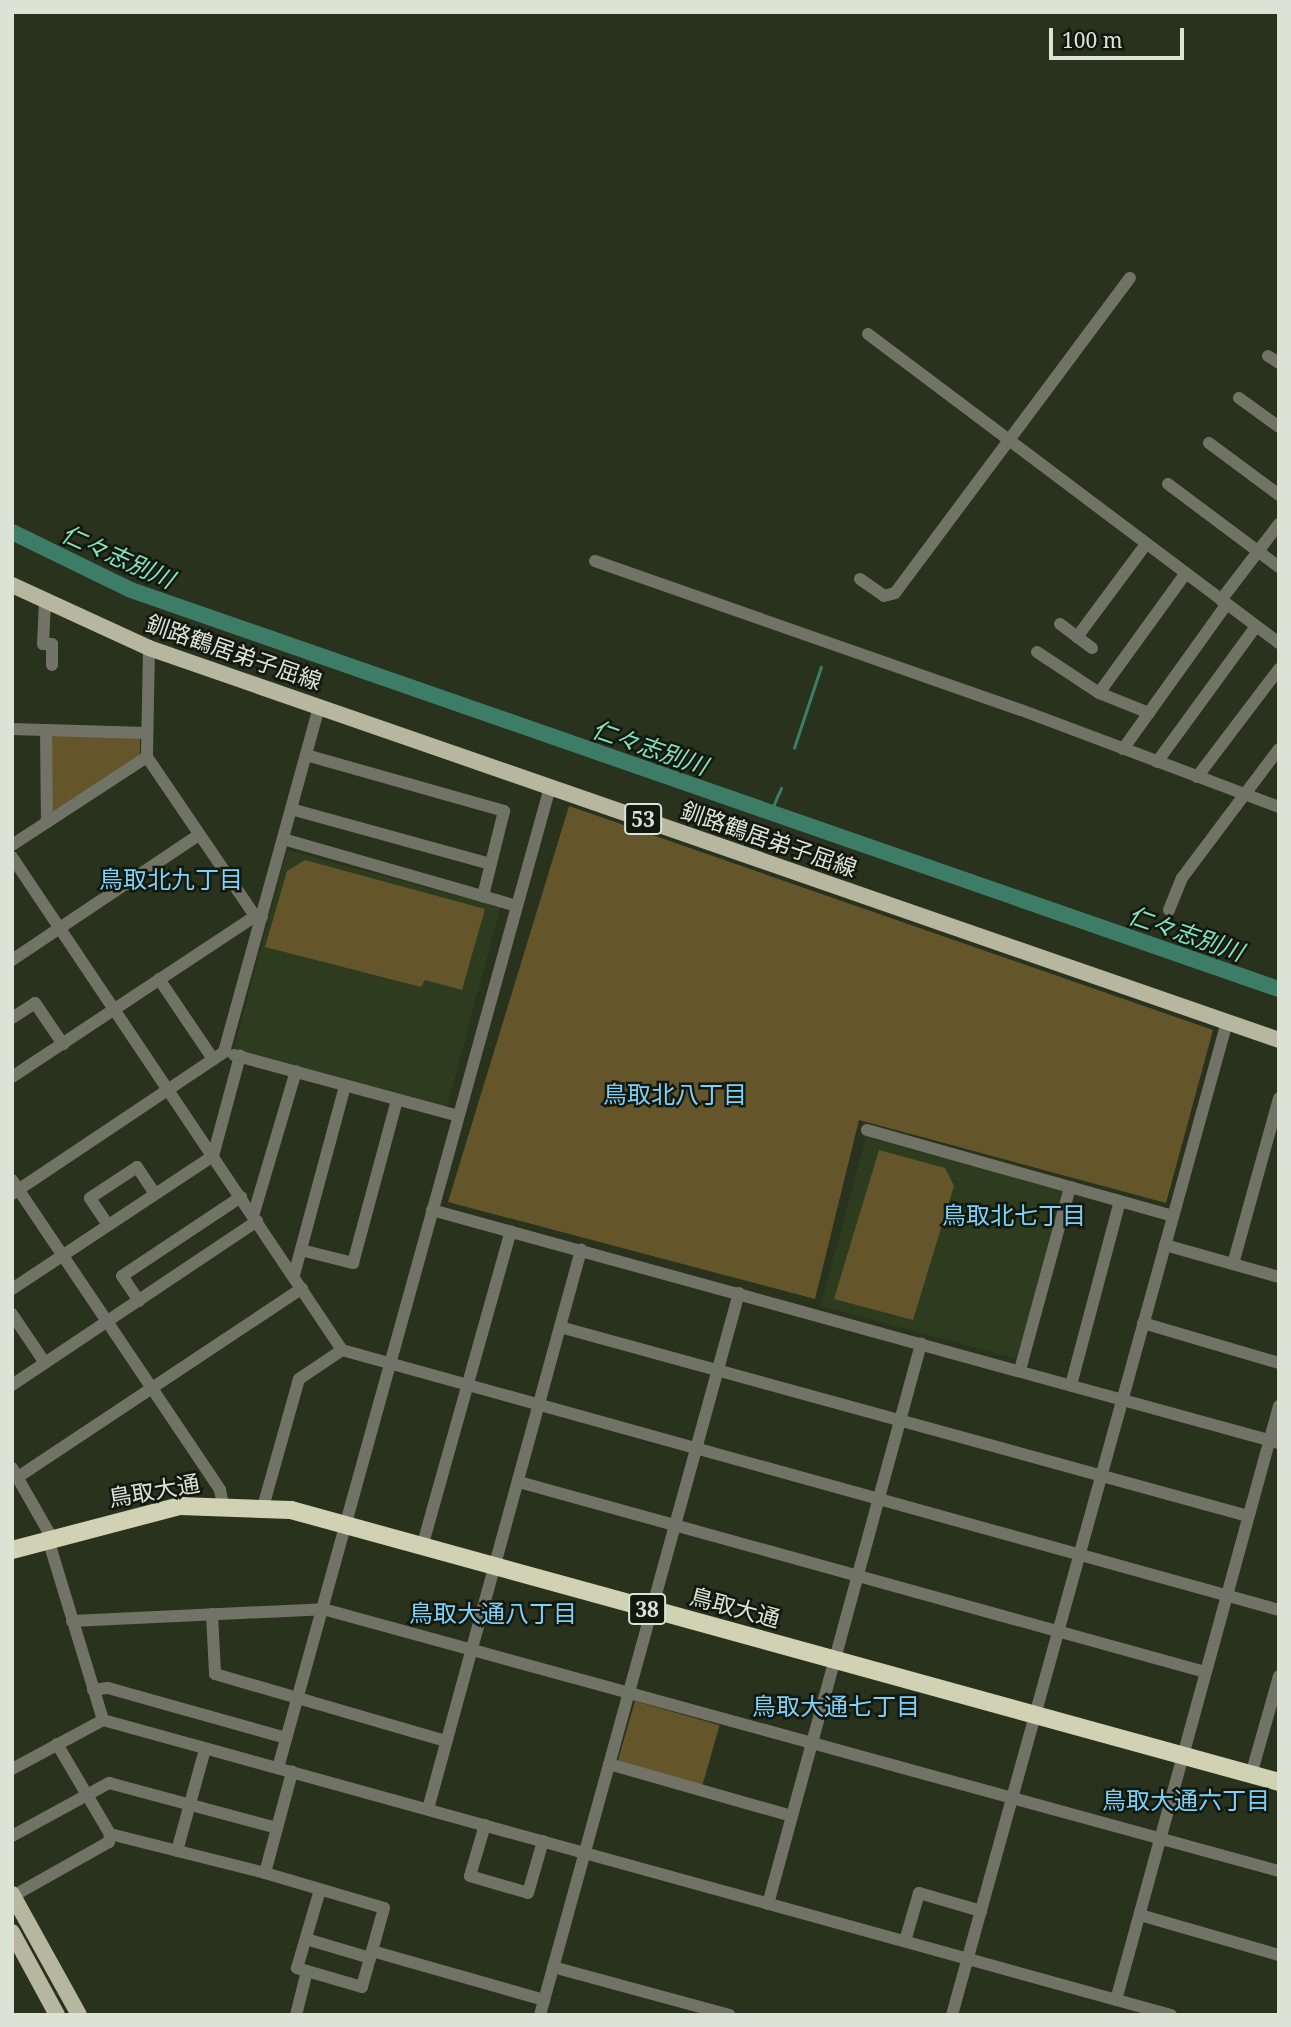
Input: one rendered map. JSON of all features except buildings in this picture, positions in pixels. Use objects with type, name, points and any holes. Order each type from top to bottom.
[{"type":"highway","name":"鳥取大通","points":[[12,1550],[135,1514],[180,1506],[223,1504],[263,1507],[494,1565],[1279,1782]]},
{"type":"main road","name":"釧路鶴居弟子屈線","points":[[12,585],[149,648],[1279,1040]]},
{"type":"main road","points":[[13,1895],[79,2015]]},
{"type":"main road","points":[[12,1932],[57,2015]]},
{"type":"street","points":[[860,579],[884,596],[895,593],[1130,278]]},
{"type":"street","points":[[868,334],[1279,643]]},
{"type":"street","points":[[1239,398],[1279,427]]},
{"type":"street","points":[[1209,443],[1279,495]]},
{"type":"street","points":[[1168,484],[1279,567]]},
{"type":"street","points":[[1123,750],[1257,551],[1279,524]]},
{"type":"street","points":[[1077,637],[1146,544]]},
{"type":"street","points":[[595,561],[1279,807]]},
{"type":"street","points":[[1099,693],[1186,573]]},
{"type":"street","points":[[45,602],[43,644],[52,644],[52,665]]},
{"type":"street","points":[[1060,624],[1092,648]]},
{"type":"street","points":[[1157,762],[1256,626]]},
{"type":"street","points":[[149,648],[147,757],[199,835],[259,916]]},
{"type":"street","points":[[1037,652],[1099,693],[1149,713]]},
{"type":"street","points":[[1197,777],[1279,670]]},
{"type":"street","points":[[219,1055],[319,706]]},
{"type":"street","points":[[12,729],[146,733]]},
{"type":"street","points":[[46,730],[47,822]]},
{"type":"street","points":[[1169,910],[1182,878],[1279,749]]},
{"type":"street","points":[[306,755],[504,811],[483,896]]},
{"type":"street","points":[[12,845],[147,757]]},
{"type":"street","points":[[278,1768],[550,787]]},
{"type":"street","points":[[291,808],[491,864]]},
{"type":"street","points":[[12,960],[199,835]]},
{"type":"street","points":[[283,839],[517,906]]},
{"type":"street","points":[[12,857],[342,1350],[1279,1610]]},
{"type":"street","points":[[12,1077],[259,916]]},
{"type":"street","points":[[159,979],[219,1055]]},
{"type":"street","points":[[12,1018],[35,1003],[63,1044]]},
{"type":"street","points":[[952,2015],[1227,1022]]},
{"type":"street","points":[[223,1504],[220,1490],[63,1256],[14,1188],[219,1055],[240,1056],[458,1116]]},
{"type":"street","points":[[12,1289],[213,1156],[240,1056]]},
{"type":"street","points":[[12,1385],[139,1301],[255,1218],[296,1071]]},
{"type":"street","points":[[294,1275],[345,1086]]},
{"type":"street","points":[[1233,1264],[1279,1098]]},
{"type":"street","points":[[301,1250],[353,1264],[397,1100]]},
{"type":"street","points":[[867,1130],[1173,1216]]},
{"type":"street","points":[[108,1225],[90,1198],[137,1167],[155,1194]]},
{"type":"street","points":[[1020,1370],[1070,1187]]},
{"type":"street","points":[[139,1301],[122,1276],[241,1197]]},
{"type":"street","points":[[1071,1385],[1120,1201]]},
{"type":"street","points":[[432,1210],[1274,1441]]},
{"type":"street","points":[[422,1547],[511,1231]]},
{"type":"street","points":[[1165,1245],[1279,1277]]},
{"type":"street","points":[[428,1809],[581,1250]]},
{"type":"street","points":[[103,1720],[50,1538],[15,1473],[152,1388],[302,1288]]},
{"type":"street","points":[[540,2015],[739,1293]]},
{"type":"street","points":[[12,1314],[46,1363]]},
{"type":"street","points":[[1143,1323],[1279,1363]]},
{"type":"street","points":[[560,1327],[1248,1516]]},
{"type":"street","points":[[768,1904],[921,1344]]},
{"type":"street","points":[[263,1507],[299,1379],[342,1350]]},
{"type":"street","points":[[1116,2000],[1248,1516],[1274,1441],[1279,1406]]},
{"type":"street","points":[[519,1482],[1205,1672]]},
{"type":"street","points":[[72,1621],[323,1609],[1279,1871]]},
{"type":"street","points":[[212,1614],[215,1674],[446,1741]]},
{"type":"street","points":[[1251,1775],[1279,1676]]},
{"type":"street","points":[[93,1690],[108,1688],[286,1738]]},
{"type":"street","points":[[12,1769],[103,1720],[1171,2015]]},
{"type":"street","points":[[13,1895],[109,1842],[110,1834],[57,1744]]},
{"type":"street","points":[[177,1851],[205,1749]]},
{"type":"street","points":[[609,1765],[792,1816]]},
{"type":"street","points":[[265,1873],[292,1772]]},
{"type":"street","points":[[12,1836],[109,1783],[277,1828]]},
{"type":"street","points":[[485,1825],[470,1876],[528,1893],[543,1841]]},
{"type":"street","points":[[110,1834],[265,1873],[384,1908],[362,1987],[298,1968],[320,1890]]},
{"type":"street","points":[[905,1941],[919,1893],[981,1911]]},
{"type":"street","points":[[1140,1915],[1279,1955]]},
{"type":"street","points":[[306,1939],[544,2000]]},
{"type":"street","points":[[553,1967],[730,2015]]},
{"type":"street","points":[[296,2015],[307,1971]]},
{"type":"shaded area","points":[[49,734],[140,736],[140,755],[50,813]]},
{"type":"shaded area","points":[[569,806],[1213,1030],[1166,1203],[859,1120],[815,1299],[448,1202]]},
{"type":"shaded area","points":[[287,850],[500,907],[447,1107],[233,1050]]},
{"type":"shaded area","points":[[305,860],[485,909],[462,990],[425,980],[421,987],[265,947],[287,871]]},
{"type":"shaded area","points":[[866,1137],[1064,1190],[1019,1359],[821,1306]]},
{"type":"shaded area","points":[[879,1150],[945,1168],[954,1186],[913,1320],[834,1299]]},
{"type":"shaded area","points":[[635,1701],[720,1725],[702,1787],[617,1763]]},
{"type":"waterway","name":"仁々志別川","points":[[12,532],[131,590],[1279,989]]},
{"type":"waterway","points":[[794,748],[821,667]]},
{"type":"waterway","points":[[770,813],[781,788]]},
{"type":"district","name":"鳥取北九丁目","points":[[171,879]]},
{"type":"district","name":"鳥取北八丁目","points":[[675,1094]]},
{"type":"district","name":"鳥取北七丁目","points":[[1014,1215]]},
{"type":"district","name":"鳥取大通八丁目","points":[[493,1613]]},
{"type":"district","name":"鳥取大通七丁目","points":[[836,1706]]},
{"type":"district","name":"鳥取大通六丁目","points":[[1186,1800]]}]
